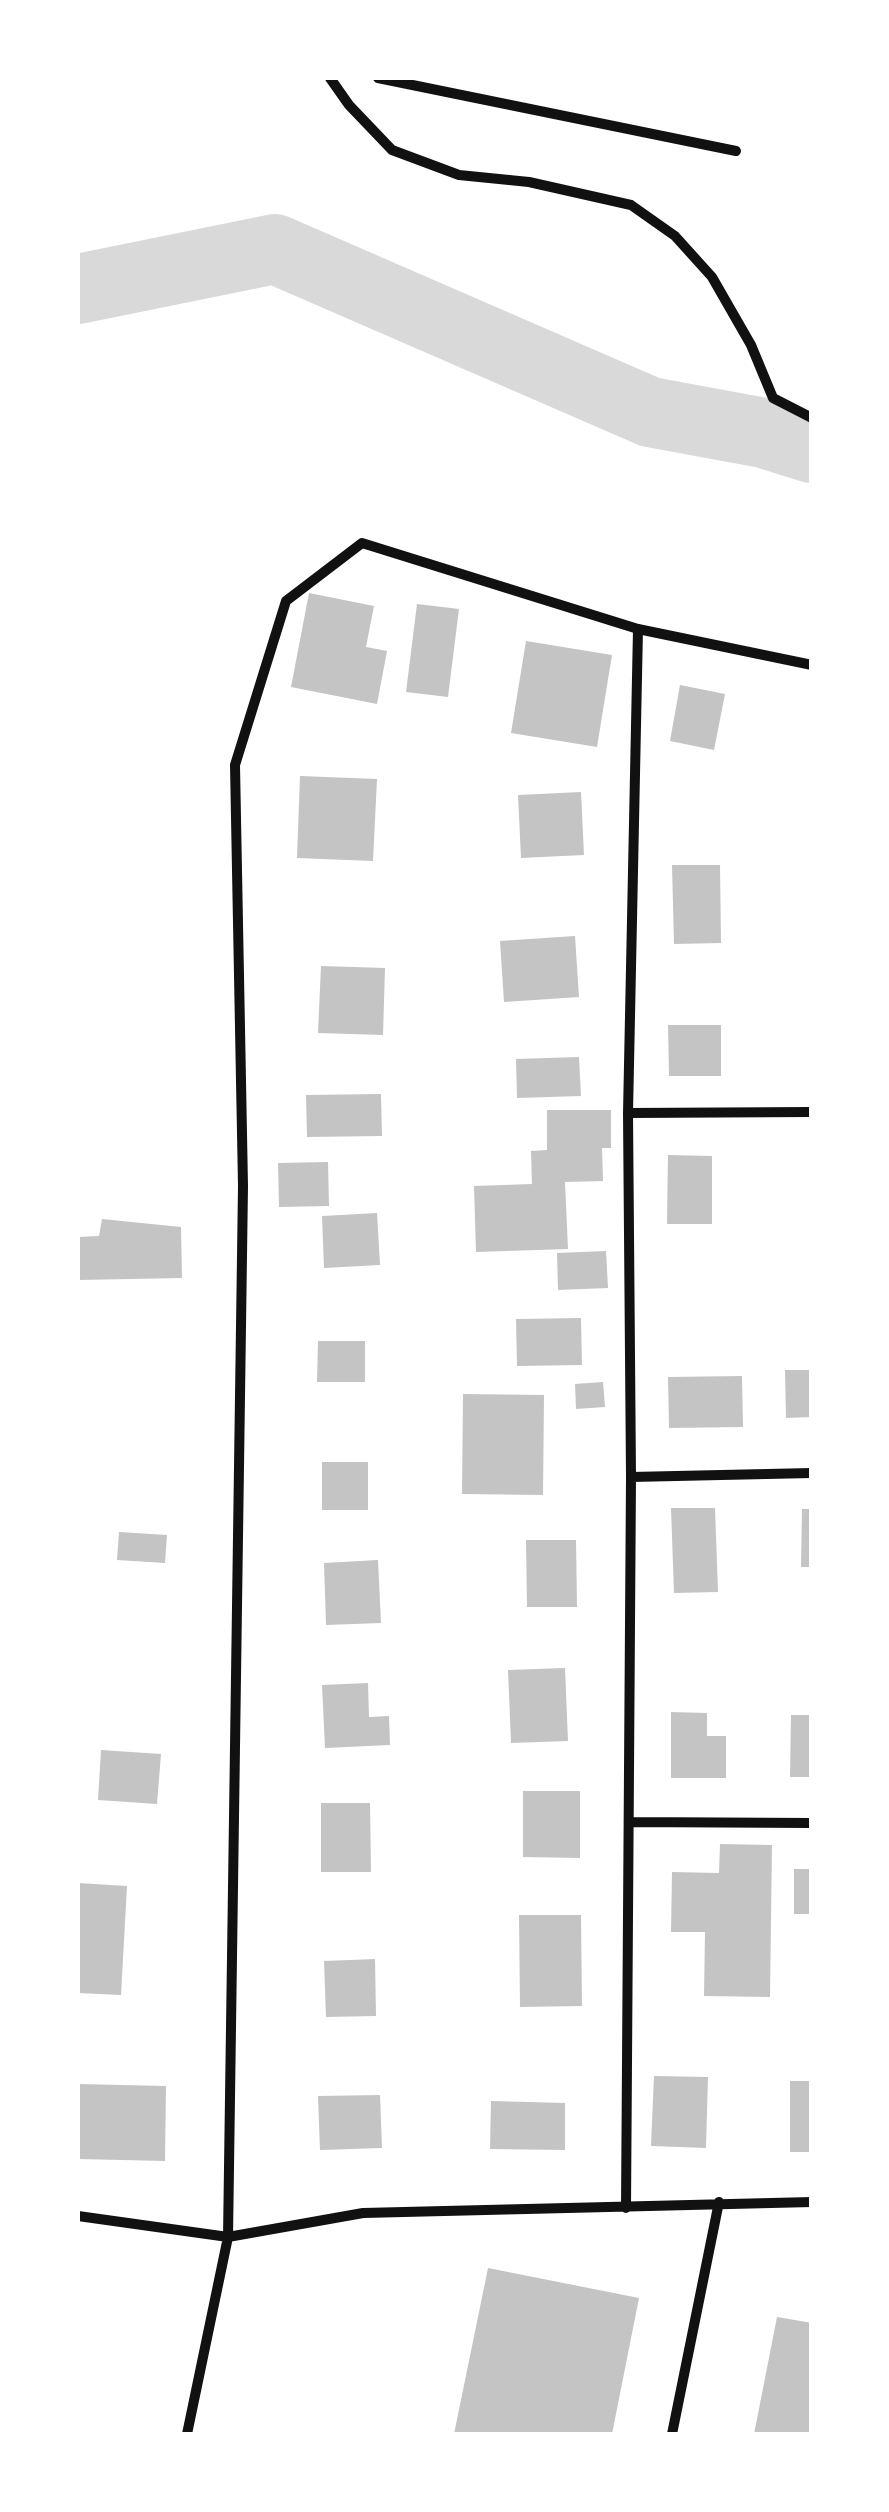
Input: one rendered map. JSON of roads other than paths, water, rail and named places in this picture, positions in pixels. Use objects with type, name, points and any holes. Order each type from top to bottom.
[{"type":"street","points":[[330,78],[348,105],[392,150],[459,175],[529,182],[631,205],[675,236],[712,277],[751,344],[773,398],[812,418]]},
{"type":"street","points":[[378,78],[736,151]]},
{"type":"street","points":[[187,2434],[228,2237],[243,1186],[235,765],[286,601],[362,543],[638,629],[812,665]]},
{"type":"street","points":[[626,2208],[631,1476],[628,1113],[638,629]]},
{"type":"street","points":[[628,1113],[812,1112]]},
{"type":"street","points":[[631,1476],[812,1473]]},
{"type":"street","points":[[629,1822],[812,1823]]},
{"type":"street","points":[[672,2434],[719,2202]]},
{"type":"street","points":[[78,2216],[228,2237],[363,2212],[812,2202]]},
{"type":"waterway","points":[[78,289],[275,249],[650,412],[764,433],[812,448]]}]
